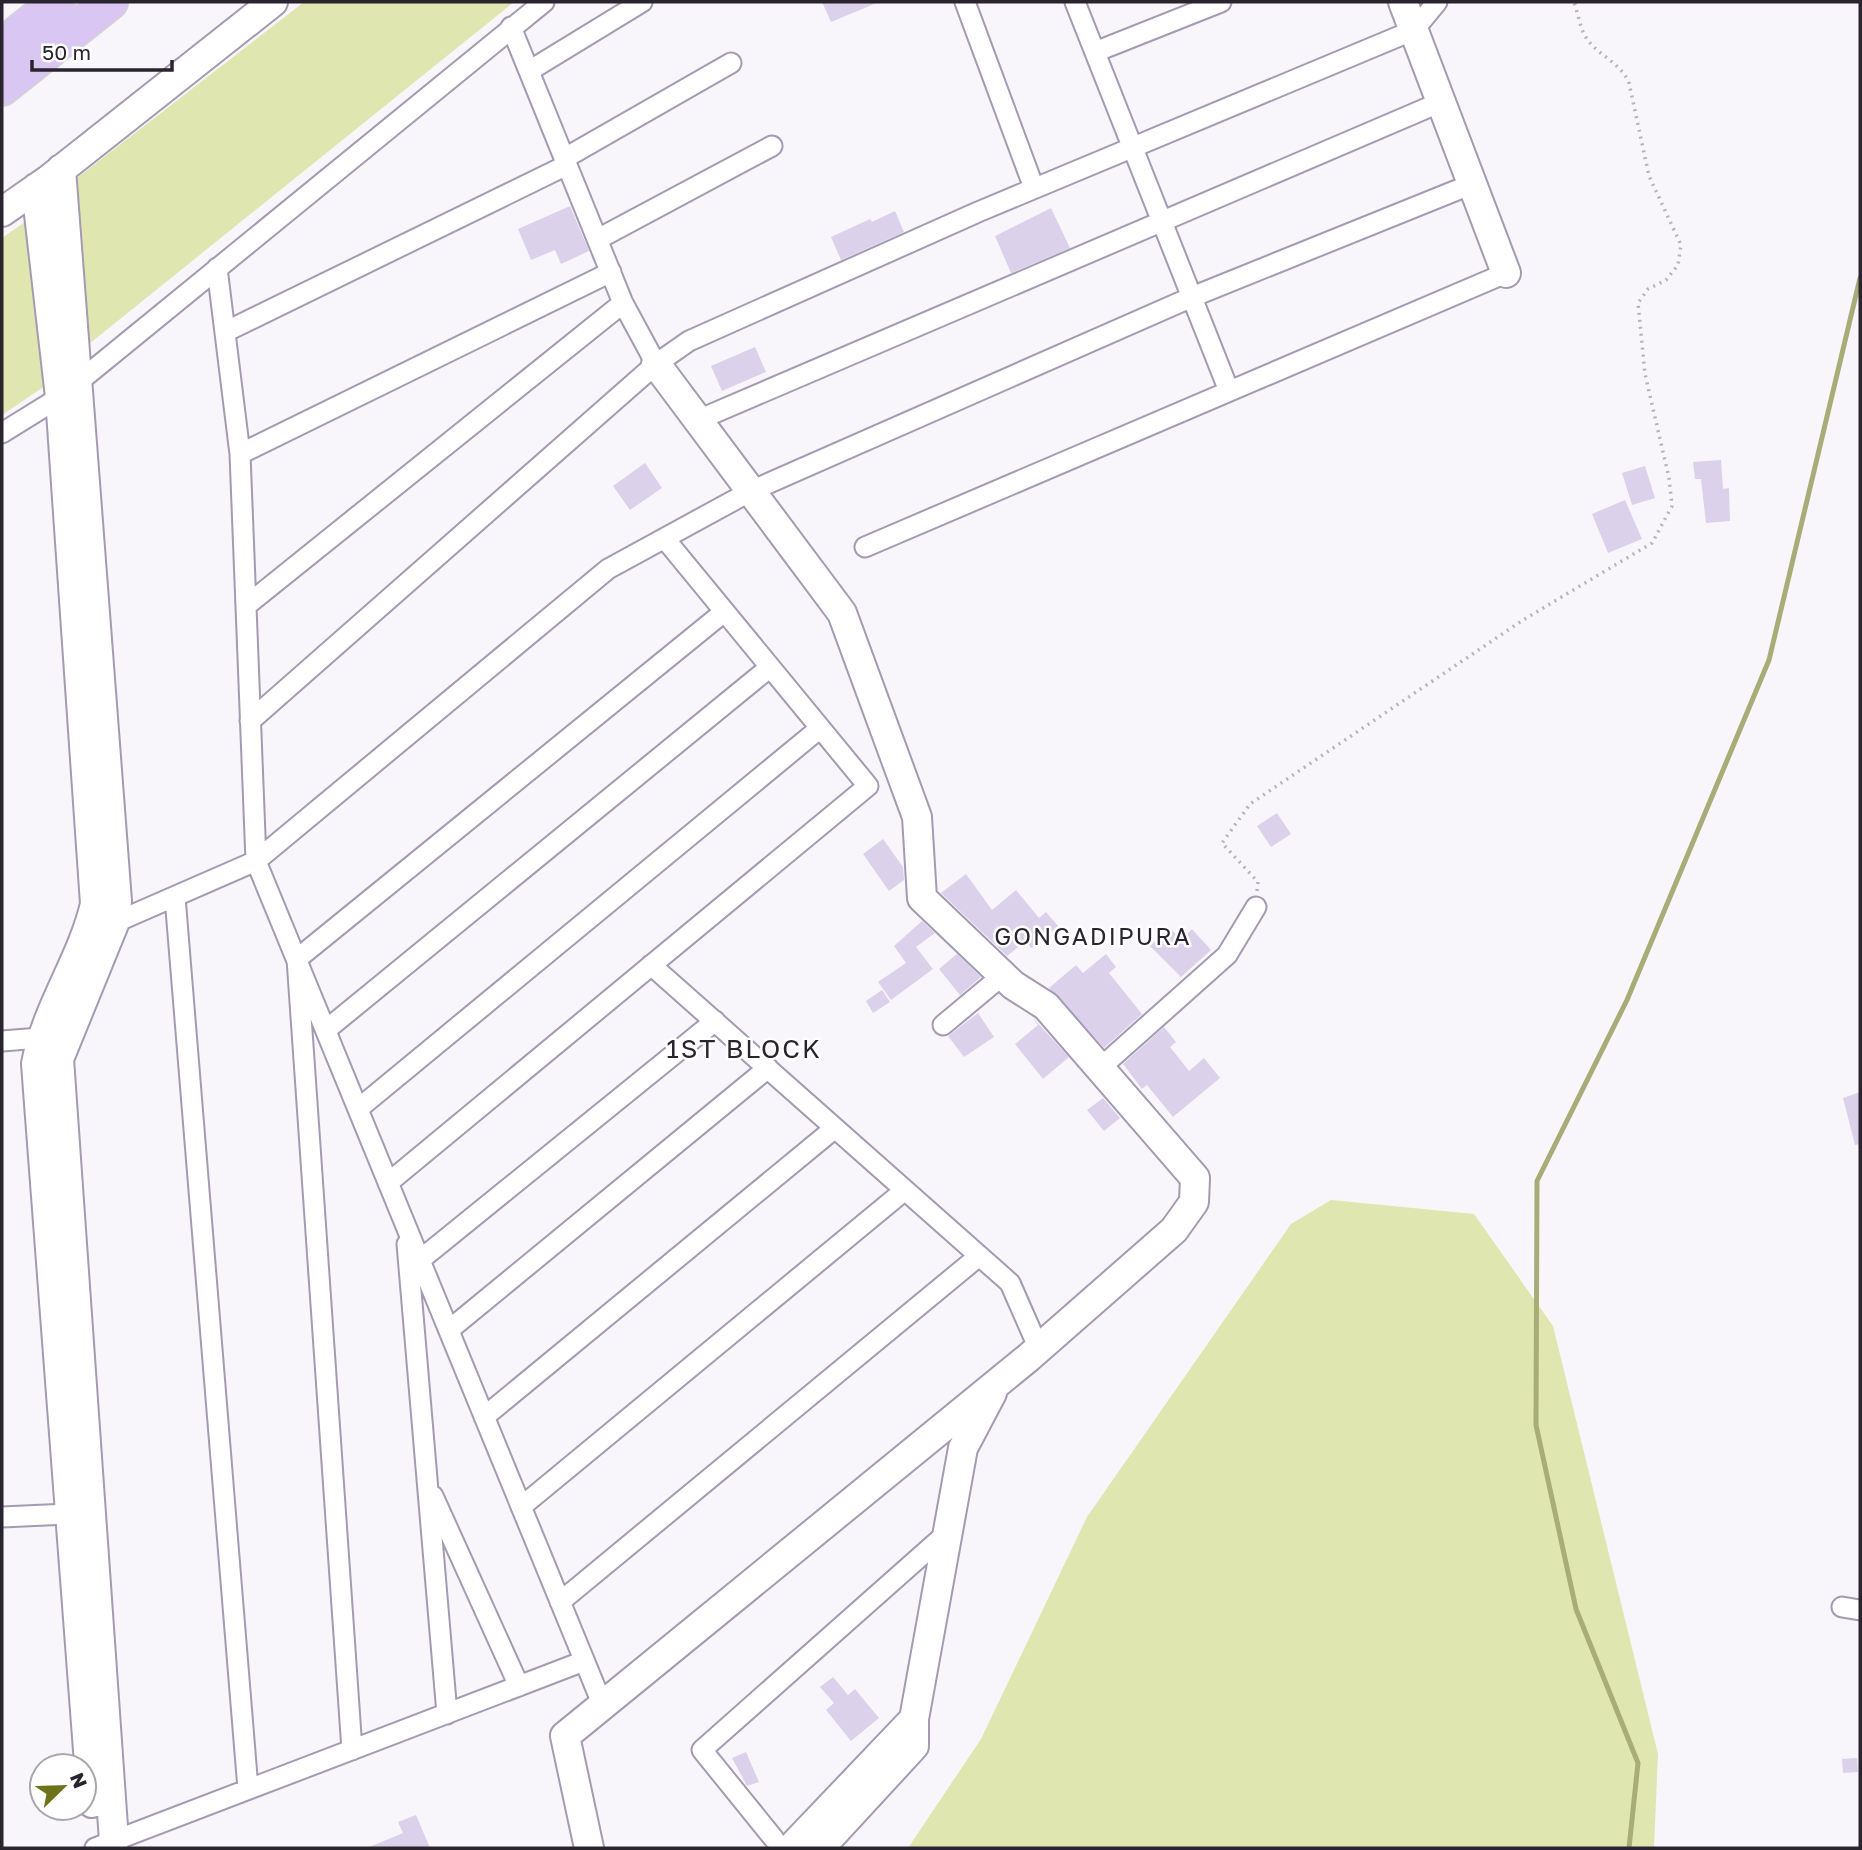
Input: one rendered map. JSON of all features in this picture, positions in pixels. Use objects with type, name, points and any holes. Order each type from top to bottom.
[{"type":"highway","points":[[2,46],[57,2]]},
{"type":"highway","points":[[2,88],[110,2]]},
{"type":"street","points":[[2,212],[61,169],[273,2]]},
{"type":"street","points":[[2,433],[69,390],[544,2]]},
{"type":"street","points":[[529,71],[642,2]]},
{"type":"street","points":[[965,2],[1034,188]]},
{"type":"street","points":[[1075,2],[1229,391]]},
{"type":"street","points":[[1095,52],[1221,2]]},
{"type":"street","points":[[865,547],[1506,273],[1403,2]]},
{"type":"street","points":[[250,721],[656,364],[689,341],[1034,188],[1414,30],[1437,2]]},
{"type":"street","points":[[511,27],[623,303],[656,364],[842,613],[917,817],[922,898],[1003,975],[1046,1006],[1195,1178],[1194,1202],[1174,1230],[1039,1349],[565,1736],[589,1848]]},
{"type":"street","points":[[225,332],[566,162],[732,63]]},
{"type":"street","points":[[698,420],[1441,102]]},
{"type":"street","points":[[598,239],[772,146]]},
{"type":"street","points":[[61,169],[69,390],[95,904],[101,929],[59,1059],[104,1844]]},
{"type":"street","points":[[104,1844],[68,1514],[36,1065],[40,1038],[101,929],[256,861],[608,569],[751,491],[1192,297],[1472,184]]},
{"type":"street","points":[[36,188],[69,390]]},
{"type":"street","points":[[217,268],[240,454],[256,861],[603,1706]]},
{"type":"street","points":[[240,454],[611,272]]},
{"type":"street","points":[[247,605],[623,303]]},
{"type":"street","points":[[388,1183],[868,786],[665,539]]},
{"type":"street","points":[[297,959],[724,612]]},
{"type":"street","points":[[326,1030],[769,668]]},
{"type":"street","points":[[358,1109],[819,729]]},
{"type":"street","points":[[174,897],[248,1790]]},
{"type":"street","points":[[1099,1069],[1227,956],[1256,907]]},
{"type":"street","points":[[297,959],[352,1750]]},
{"type":"street","points":[[651,965],[1010,1283],[1039,1349]]},
{"type":"street","points":[[943,1026],[1003,975]]},
{"type":"street","points":[[420,1259],[715,1021]]},
{"type":"street","points":[[2,1041],[40,1038]]},
{"type":"street","points":[[449,1330],[768,1068]]},
{"type":"street","points":[[484,1418],[835,1128]]},
{"type":"street","points":[[521,1507],[905,1190]]},
{"type":"street","points":[[406,1226],[447,1714]]},
{"type":"street","points":[[560,1602],[979,1256]]},
{"type":"street","points":[[820,1848],[914,1746],[914,1719],[963,1448],[996,1384]]},
{"type":"street","points":[[427,1483],[519,1686]]},
{"type":"street","points":[[2,1517],[68,1514]]},
{"type":"street","points":[[914,1719],[783,1844],[702,1749],[948,1532]]},
{"type":"street","points":[[104,1844],[584,1661]]},
{"type":"path","points":[[1256,907],[1258,882],[1222,843],[1250,804],[1522,620],[1652,542],[1672,506],[1669,478],[1645,374],[1638,303],[1648,289],[1666,280],[1678,265],[1681,245],[1649,176],[1629,83],[1623,68],[1602,55],[1586,37],[1574,2]]},
{"type":"green space","points":[[304,2],[514,2],[89,344],[77,178]]},
{"type":"green space","points":[[28,220],[45,386],[2,415],[2,238]]},
{"type":"green space","points":[[1331,1200],[1474,1214],[1553,1326],[1658,1754],[1654,1848],[908,1848],[981,1739],[1087,1517],[1291,1224]]},
{"type":"building","points":[[822,2],[879,2],[831,22]]},
{"type":"building","points":[[570,206],[589,251],[561,264],[555,250],[531,260],[518,229]]},
{"type":"building","points":[[1051,208],[1070,248],[1011,273],[995,236]]},
{"type":"building","points":[[895,211],[904,232],[841,260],[831,237]]},
{"type":"building","points":[[755,347],[766,372],[722,391],[711,366]]},
{"type":"building","points":[[1721,460],[1723,489],[1729,488],[1730,521],[1706,523],[1701,479],[1695,479],[1693,462]]},
{"type":"building","points":[[645,463],[662,488],[630,510],[613,486]]},
{"type":"building","points":[[1645,466],[1655,498],[1632,505],[1622,473]]},
{"type":"building","points":[[1625,500],[1642,539],[1608,553],[1592,514]]},
{"type":"building","points":[[1277,813],[1291,834],[1271,847],[1257,826]]},
{"type":"building","points":[[883,839],[903,867],[904,880],[889,891],[863,854]]},
{"type":"building","points":[[966,874],[992,910],[1016,890],[1039,918],[1046,912],[1058,926],[1031,948],[1026,941],[1007,956],[941,893]]},
{"type":"building","points":[[922,921],[935,933],[916,947],[933,969],[891,1000],[878,982],[906,963],[894,946]]},
{"type":"building","points":[[1169,927],[1181,940],[1192,929],[1211,950],[1181,977],[1150,946]]},
{"type":"building","points":[[957,954],[981,977],[960,995],[939,969]]},
{"type":"building","points":[[1106,954],[1116,967],[1109,973],[1142,1014],[1104,1048],[1049,988],[1076,965],[1083,973]]},
{"type":"building","points":[[882,990],[890,1002],[873,1013],[866,1001]]},
{"type":"building","points":[[978,1013],[994,1037],[964,1057],[948,1036]]},
{"type":"building","points":[[1032,1017],[1069,1057],[1043,1079],[1015,1044],[1038,1025]]},
{"type":"building","points":[[1164,1027],[1176,1042],[1170,1047],[1189,1071],[1204,1058],[1220,1078],[1173,1117],[1147,1085],[1142,1089],[1123,1064]]},
{"type":"building","points":[[1860,1092],[1860,1144],[1855,1145],[1843,1098]]},
{"type":"building","points":[[1103,1098],[1120,1118],[1104,1131],[1087,1110]]},
{"type":"building","points":[[833,1677],[848,1695],[855,1689],[879,1718],[851,1741],[826,1710],[834,1703],[820,1687]]},
{"type":"building","points":[[746,1752],[759,1782],[747,1786],[732,1758]]},
{"type":"building","points":[[1857,1758],[1858,1772],[1843,1773],[1842,1759]]},
{"type":"building","points":[[416,1815],[430,1848],[367,1848],[403,1833],[398,1822]]},
{"type":"waterway","points":[[1629,1848],[1638,1763],[1576,1609],[1536,1425],[1537,1181],[1627,1000],[1769,660],[1860,278]]},
{"type":"district","name":"GONGADIPURA","points":[[1093,935]]},
{"type":"district","name":"1ST BLOCK","points":[[744,1048]]}]
